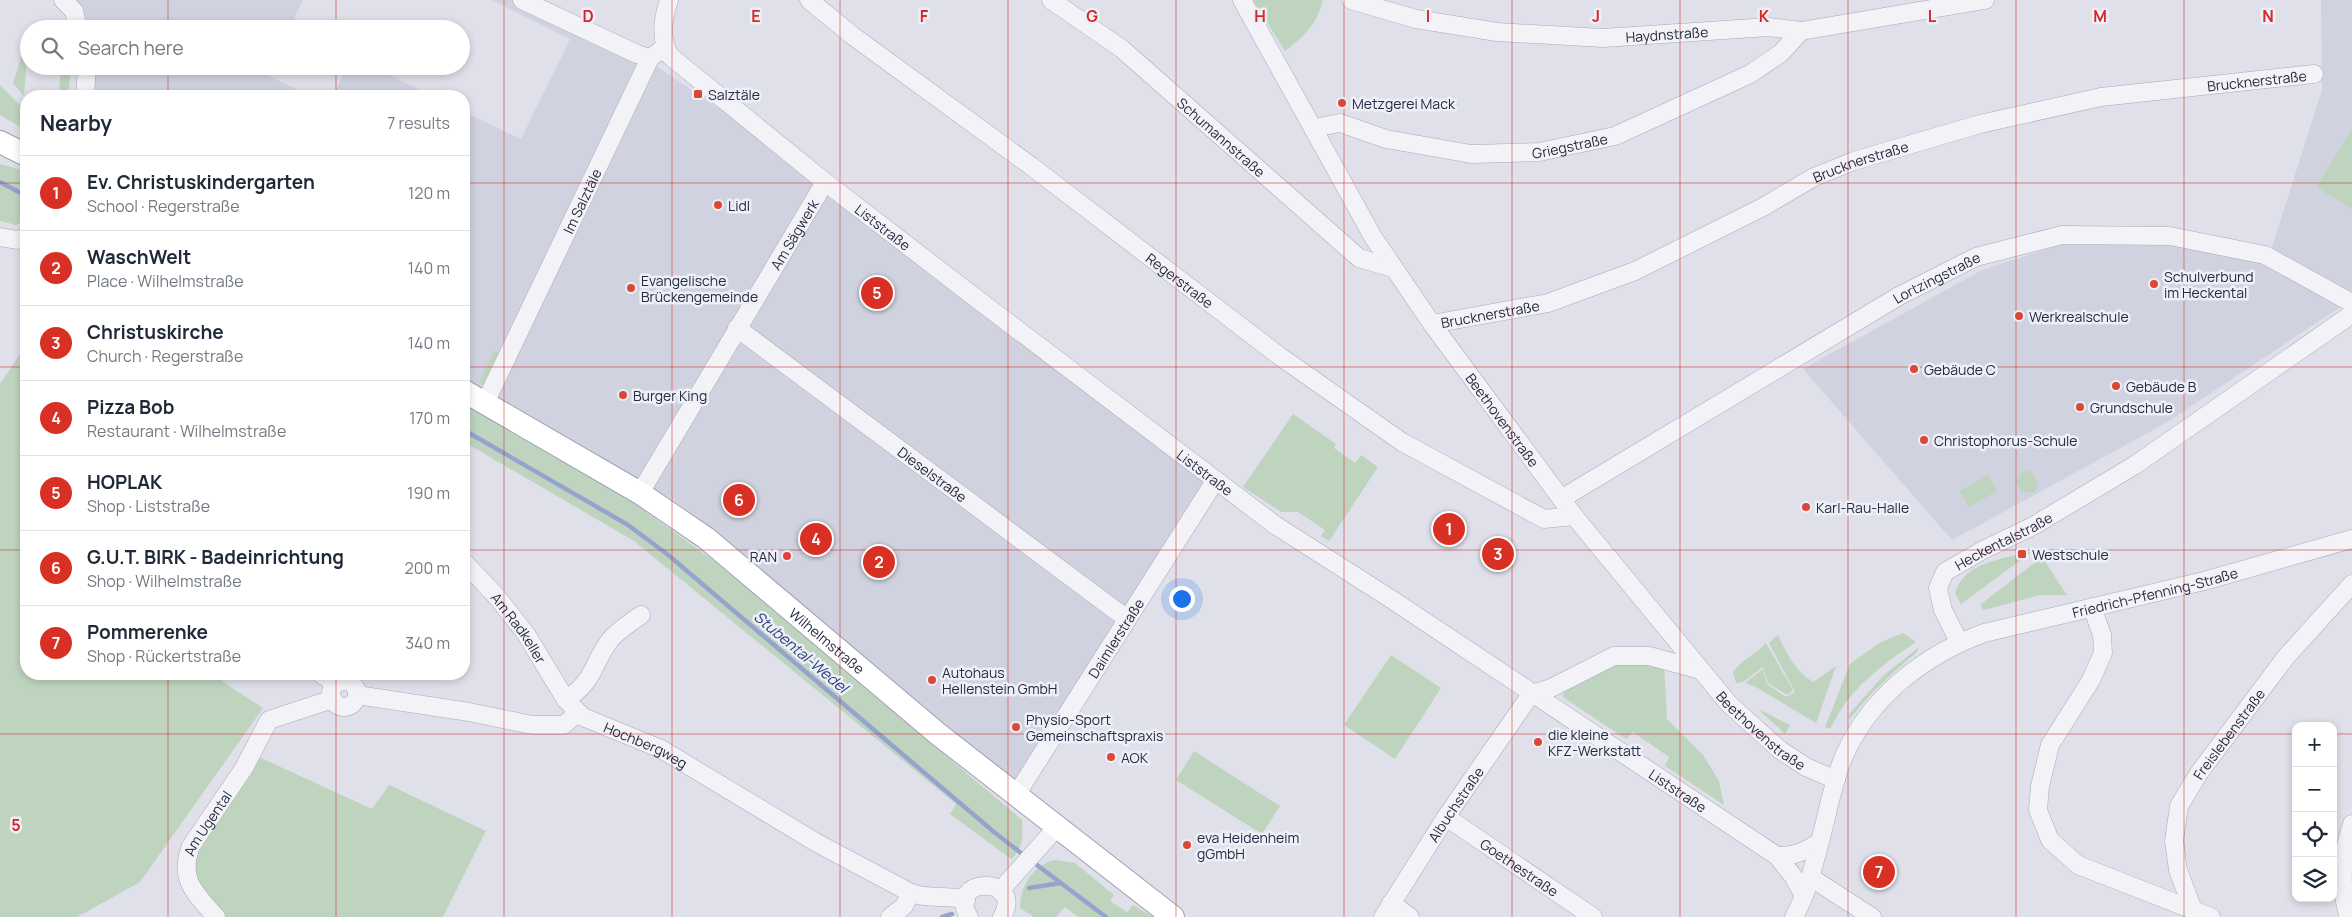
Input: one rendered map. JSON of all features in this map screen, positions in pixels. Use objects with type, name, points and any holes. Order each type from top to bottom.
[{"type":"main road","points":[[0,142],[20,152]]},
{"type":"main road","name":"Wilhelmstraße","points":[[470,395],[640,493],[706,538],[869,678],[1174,917]]},
{"type":"street","points":[[63,0],[74,11],[76,20]]},
{"type":"street","points":[[522,0],[637,54],[657,53]]},
{"type":"street","name":"Im Salztäle","points":[[485,404],[580,202],[657,53],[669,0]]},
{"type":"street","name":"Regerstraße","points":[[809,0],[853,36],[1030,166],[1278,355],[1402,442],[1544,519],[1574,516]]},
{"type":"street","name":"Schumannstraße","points":[[1051,0],[1122,48],[1359,258],[1393,268]]},
{"type":"street","name":"Beethovenstraße","points":[[1242,0],[1372,237],[1432,324],[1561,499],[1729,704],[1780,750],[1806,766],[1836,780]]},
{"type":"street","name":"Haydnstraße","points":[[1351,0],[1416,19],[1497,32],[1603,38],[1769,27],[1801,31],[1985,0]]},
{"type":"street","name":"Griegstraße","points":[[1313,128],[1340,123],[1386,139],[1471,154],[1539,152],[1615,136],[1750,74],[1781,53],[1801,31]]},
{"type":"street","name":"Liststraße","points":[[657,53],[670,56],[825,182],[1275,525],[1390,599],[1777,856],[1793,876],[1804,896]]},
{"type":"street","name":"Brucknerstraße","points":[[1432,324],[1548,303],[1635,271],[1763,207],[1814,177],[1854,161],[1980,124],[2101,97],[2314,74]]},
{"type":"street","points":[[85,90],[86,75]]},
{"type":"street","name":"Am Sägwerk","points":[[640,493],[825,182]]},
{"type":"street","name":"Lortzingstraße","points":[[1561,499],[1899,296],[1976,258],[2062,235],[2170,236],[2265,255],[2352,303]]},
{"type":"street","points":[[0,237],[20,239]]},
{"type":"street","name":"Heckentalstraße","points":[[1959,642],[1942,610],[1938,588],[1945,572],[1983,550],[2033,526],[2135,465],[2352,314]]},
{"type":"street","name":"Dieselstraße","points":[[738,328],[1127,619]]},
{"type":"street","name":"Daimlerstraße","points":[[1016,795],[1215,481]]},
{"type":"street","name":"Friedrich-Pfenning-Straße","points":[[1959,642],[1993,630],[2204,581],[2352,539]]},
{"type":"street","name":"Am Radkeller","points":[[470,568],[486,584],[526,634],[571,706]]},
{"type":"street","name":"Freislebenstraße","points":[[2193,910],[2178,870],[2174,841],[2180,806],[2199,773],[2286,657],[2352,584]]},
{"type":"street","points":[[2092,607],[2102,635],[2103,653],[2090,680],[2050,745],[2040,786],[2038,810],[2050,840],[2078,865],[2210,917]]},
{"type":"street","points":[[326,680],[334,691],[344,681],[352,683],[357,695],[469,712],[532,725],[564,725],[571,706],[580,690],[590,678],[604,649],[614,636],[641,615]]},
{"type":"street","points":[[1794,917],[1804,896],[1836,780],[1851,743],[1880,701],[1909,674],[1959,642]]},
{"type":"street","points":[[1531,694],[1551,688],[1614,656],[1649,656],[1701,670]]},
{"type":"street","name":"Am Ugental","points":[[216,917],[191,887],[186,877],[186,860],[191,846],[244,768],[263,728],[269,720],[334,691]]},
{"type":"street","name":"Albuchstraße","points":[[1387,910],[1446,817],[1531,694]]},
{"type":"street","name":"Hochbergweg","points":[[571,706],[591,722],[660,749],[817,844],[912,893],[926,897],[950,895],[968,908]]},
{"type":"street","name":"Goethestraße","points":[[1446,817],[1593,917]]},
{"type":"street","points":[[2350,917],[2345,906],[2343,870],[2346,840],[2352,824]]},
{"type":"street","points":[[1000,891],[1057,827]]},
{"type":"street","points":[[1777,856],[1793,856],[1806,851],[1819,842]]},
{"type":"street","points":[[1810,877],[1872,917]]},
{"type":"street","points":[[968,908],[972,890],[983,885],[989,885],[1000,891],[1006,905],[1002,917]]},
{"type":"street","points":[[890,917],[904,906],[912,893]]},
{"type":"street","points":[[1387,910],[1410,917]]},
{"type":"shaded area","points":[[63,0],[303,0],[293,20],[73,20]]},
{"type":"shaded area","points":[[492,0],[512,0],[659,68],[826,181],[1223,479],[1019,785],[849,649],[707,524],[672,499],[470,383],[470,115],[521,139],[570,39]]},
{"type":"shaded area","name":"Schulverbund im Heckental","points":[[2321,0],[2352,0],[2352,299],[2166,423],[1952,540],[1803,369],[1982,270],[2068,242],[2271,250],[2322,90]]},
{"type":"shaded area","points":[[86,75],[267,75],[298,90],[85,90]]},
{"type":"shaded area","points":[[343,75],[389,75],[420,90],[336,90]]},
{"type":"green space","points":[[1253,0],[1323,0],[1317,17],[1309,29],[1285,51]]},
{"type":"green space","points":[[20,60],[20,75],[26,75],[24,90],[20,91],[13,83]]},
{"type":"green space","points":[[60,75],[70,75],[69,90],[59,90]]},
{"type":"green space","points":[[0,85],[20,105],[20,127],[0,115]]},
{"type":"green space","points":[[2352,129],[2352,209],[2316,187]]},
{"type":"green space","points":[[0,164],[20,169],[20,223],[16,225],[0,221]]},
{"type":"green space","points":[[494,351],[505,355],[488,388],[479,382]]},
{"type":"green space","points":[[20,354],[20,680],[220,680],[263,708],[140,882],[77,917],[0,917],[0,384]]},
{"type":"green space","points":[[470,406],[628,499],[724,568],[1022,820],[1022,841],[1015,855],[1011,859],[950,814],[956,804],[634,541],[470,445]]},
{"type":"green space","points":[[1293,414],[1336,444],[1334,448],[1355,463],[1361,455],[1378,467],[1329,541],[1321,536],[1325,530],[1298,512],[1281,512],[1243,487]]},
{"type":"green space","points":[[2028,470],[2034,475],[2038,488],[2031,493],[2021,491],[2016,481],[2019,474]]},
{"type":"green space","points":[[1988,475],[1997,491],[1969,507],[1960,491]]},
{"type":"green space","points":[[2033,551],[1961,604],[1955,594],[1967,574],[1986,563]]},
{"type":"green space","points":[[2042,557],[2067,595],[2041,595],[1984,610],[1981,608],[1981,604]]},
{"type":"green space","points":[[1903,633],[1916,642],[1870,677],[1846,702],[1830,729],[1825,727],[1850,664],[1879,643]]},
{"type":"green space","points":[[1778,635],[1788,655],[1801,673],[1813,682],[1836,666],[1816,723],[1756,687],[1745,683],[1763,669],[1767,684],[1786,697],[1795,692],[1769,643]]},
{"type":"green space","points":[[1766,643],[1793,690],[1787,695],[1768,683],[1763,667],[1743,682],[1736,683],[1733,672]]},
{"type":"green space","points":[[1919,647],[1917,652],[1881,684],[1849,720],[1849,714],[1884,675]]},
{"type":"green space","points":[[1391,655],[1441,688],[1395,759],[1344,725]]},
{"type":"green space","points":[[1615,661],[1664,665],[1667,719],[1703,755],[1719,781],[1724,805],[1665,766],[1669,757],[1633,732],[1626,739],[1563,697],[1564,690]]},
{"type":"green space","points":[[1758,709],[1790,725],[1785,734]]},
{"type":"green space","points":[[1194,751],[1280,806],[1262,834],[1176,780]]},
{"type":"green space","points":[[261,758],[372,809],[389,785],[486,831],[443,917],[216,917],[191,887],[191,846],[244,768]]},
{"type":"green space","points":[[1055,860],[1075,863],[1114,895],[1110,901],[1127,912],[1133,905],[1153,917],[1078,917],[1065,907],[1056,917],[1034,917],[1020,908],[1022,892],[1034,871],[1047,862]]},
{"type":"waterway","name":"Stubental-Wedel","points":[[0,182],[20,193]]},
{"type":"waterway","name":"Stubental-Wedel","points":[[470,433],[628,525],[667,554],[994,832],[1026,857]]},
{"type":"waterway","name":"Stubental-Wedel","points":[[1033,862],[1106,917]]},
{"type":"waterway","points":[[1029,888],[1061,883]]},
{"type":"waterway","points":[[942,917],[952,914]]},
{"type":"place","name":"Salztäle","points":[[698,94]]},
{"type":"place","name":"Metzgerei Mack","points":[[1342,103]]},
{"type":"place","name":"Lidl","points":[[718,205]]},
{"type":"place","name":"Schulverbund im Heckental","points":[[2154,284]]},
{"type":"place","name":"Evangelische Brückengemeinde","points":[[631,288]]},
{"type":"place","name":"HOPLAK","points":[[877,293]]},
{"type":"place","name":"Werkrealschule","points":[[2019,316]]},
{"type":"place","name":"Gebäude C","points":[[1914,369]]},
{"type":"place","name":"Gebäude B","points":[[2116,386]]},
{"type":"place","name":"Burger King","points":[[623,395]]},
{"type":"place","name":"Grundschule","points":[[2080,407]]},
{"type":"place","name":"Christophorus-Schule","points":[[1924,440]]},
{"type":"place","name":"G.U.T. BIRK - Badeinrichtung","points":[[739,500]]},
{"type":"place","name":"Karl-Rau-Halle","points":[[1806,507]]},
{"type":"place","name":"Ev. Christuskindergarten","points":[[1449,529]]},
{"type":"place","name":"Pizza Bob","points":[[816,539]]},
{"type":"place","name":"Christuskirche","points":[[1498,554]]},
{"type":"place","name":"Westschule","points":[[2022,554]]},
{"type":"place","name":"RAN","points":[[787,556]]},
{"type":"place","name":"WaschWelt","points":[[879,562]]},
{"type":"place","name":"Autohaus Hellenstein GmbH","points":[[932,680]]},
{"type":"place","name":"Physio-Sport Gemeinschaftspraxis","points":[[1016,727]]},
{"type":"place","name":"die kleine KFZ-Werkstatt","points":[[1538,742]]},
{"type":"place","name":"AOK","points":[[1111,757]]},
{"type":"place","name":"eva Heidenheim gGmbH","points":[[1187,845]]},
{"type":"place","name":"Pommerenke","points":[[1879,872]]}]
